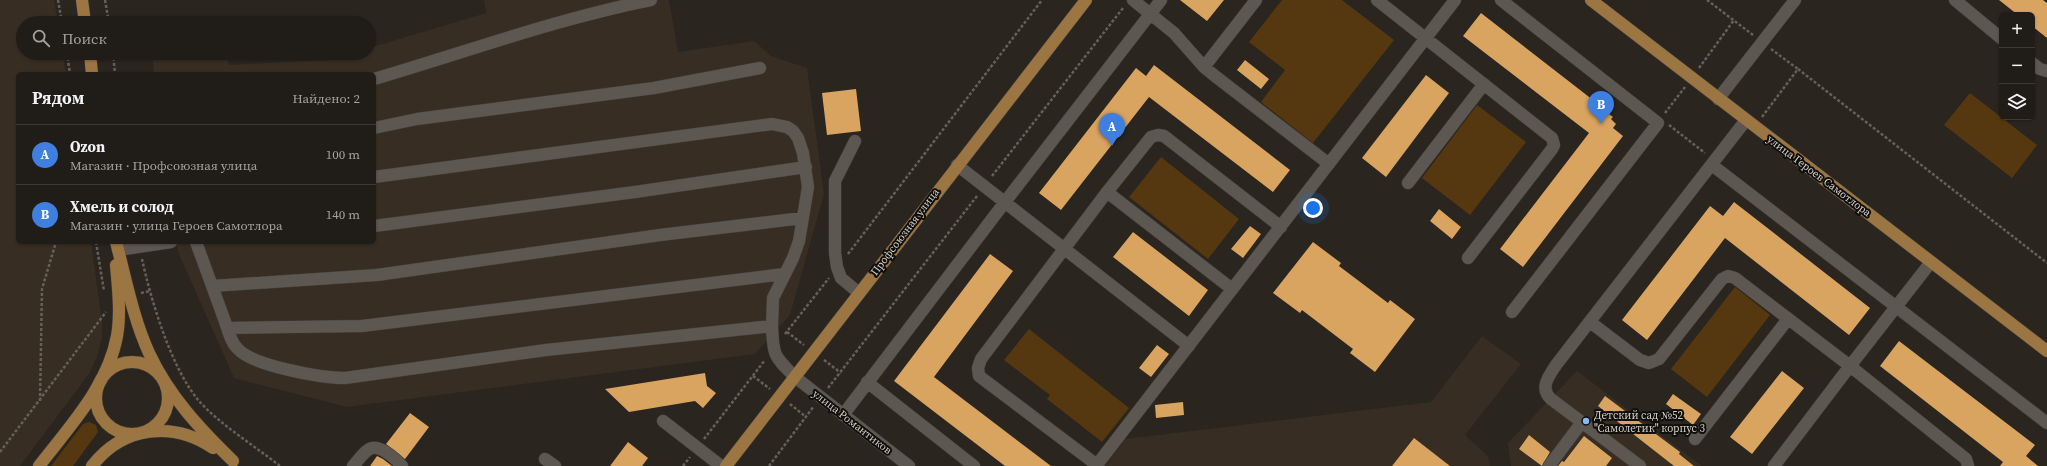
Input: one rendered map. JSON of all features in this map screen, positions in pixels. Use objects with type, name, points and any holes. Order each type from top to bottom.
[{"type":"main road","points":[[82,0],[85,16]]},
{"type":"main road","name":"Профсоюзная улица","points":[[726,466],[957,165],[1086,0]]},
{"type":"main road","name":"улица Героев Самотлора","points":[[1591,0],[2047,351]]},
{"type":"main road","points":[[91,60],[92,72]]},
{"type":"main road","points":[[116,245],[128,291],[144,342],[163,378],[195,423],[236,464]]},
{"type":"main road","points":[[39,466],[76,418],[100,381],[110,362],[118,334],[116,245]]},
{"type":"main road","points":[[92,466],[102,454],[118,441],[139,434],[155,426],[166,412],[169,395],[163,378],[149,365],[131,361],[113,367],[100,381],[97,391],[97,403],[103,419],[116,430],[127,434],[139,434],[167,432],[187,435],[208,444],[236,464]]},
{"type":"street","points":[[376,78],[552,24],[611,8],[651,0]]},
{"type":"street","points":[[843,416],[867,382],[1161,0]]},
{"type":"street","points":[[1204,67],[1256,0]]},
{"type":"street","points":[[1377,0],[1552,138],[1554,145],[1468,258]]},
{"type":"street","points":[[1281,227],[1164,136],[1158,135],[1151,138],[1107,192],[981,359],[978,368],[979,376],[1097,466],[1232,289],[1281,227],[1455,0]]},
{"type":"street","points":[[1501,0],[1658,123],[1512,312]]},
{"type":"street","points":[[1718,99],[1795,0]]},
{"type":"street","points":[[1955,0],[1999,37]]},
{"type":"street","points":[[1129,3],[1151,13],[1174,33],[1204,67],[1329,164]]},
{"type":"street","points":[[2035,65],[2040,69],[2047,71]]},
{"type":"street","points":[[376,128],[417,120],[654,88],[760,68]]},
{"type":"street","points":[[1408,183],[1484,84]]},
{"type":"street","points":[[1640,466],[1546,394],[1544,386],[1556,365],[1746,120]]},
{"type":"street","points":[[376,176],[772,124],[787,127],[793,131],[798,138],[806,167],[808,187],[799,241],[773,298],[773,350]]},
{"type":"street","points":[[855,141],[835,180],[834,190],[837,267],[841,278],[859,293]]},
{"type":"street","points":[[957,165],[1189,346]]},
{"type":"street","points":[[1712,165],[2047,423]]},
{"type":"street","points":[[376,226],[635,192],[806,167]]},
{"type":"street","points":[[1107,192],[1232,289]]},
{"type":"street","points":[[212,286],[377,275],[660,235],[803,218]]},
{"type":"street","points":[[116,245],[140,247],[159,244]]},
{"type":"street","points":[[197,244],[227,328],[237,349],[246,356],[317,376],[345,378],[546,350],[772,326]]},
{"type":"street","points":[[1774,466],[1931,262]]},
{"type":"street","points":[[227,328],[362,326],[784,274]]},
{"type":"street","points":[[1590,322],[1640,360],[1649,363],[1659,359],[1722,279],[1728,276],[1735,278],[1850,366],[1966,459],[1968,466]]},
{"type":"street","points":[[1695,439],[1788,319]]},
{"type":"street","name":"улица Романтиков","points":[[773,350],[777,359],[795,377],[843,416],[909,466]]},
{"type":"street","points":[[867,382],[974,466]]},
{"type":"street","points":[[663,421],[720,466]]},
{"type":"street","points":[[1549,466],[1582,422]]},
{"type":"street","points":[[353,466],[368,450],[374,447],[381,449],[402,466]]},
{"type":"path","points":[[58,0],[61,16]]},
{"type":"path","points":[[106,0],[107,16]]},
{"type":"path","points":[[683,466],[1042,0]]},
{"type":"path","points":[[769,466],[820,396],[841,373],[985,186],[1129,3]]},
{"type":"path","points":[[68,60],[70,72]]},
{"type":"path","points":[[113,60],[115,72]]},
{"type":"path","points":[[40,401],[42,289],[55,244]]},
{"type":"path","points":[[96,244],[104,296]]},
{"type":"path","points":[[140,247],[157,315],[176,361],[189,386],[198,400],[209,411],[280,466]]},
{"type":"path","points":[[0,452],[106,312],[106,308]]},
{"type":"shaded area","points":[[0,0],[54,0],[57,16],[16,16],[16,60],[63,60],[66,72],[16,72],[16,244],[91,244],[102,321],[102,337],[97,357],[89,374],[20,466],[0,466]]},
{"type":"shaded area","points":[[484,0],[669,0],[678,52],[754,41],[771,56],[807,68],[824,194],[790,315],[755,354],[347,407],[234,378],[178,252],[176,244],[376,244],[376,72],[154,72],[153,60],[228,60],[229,65],[328,60],[376,60],[376,46],[486,13]]},
{"type":"shaded area","points":[[1282,0],[1342,0],[1394,40],[1313,143],[1261,102],[1285,70],[1249,42]]},
{"type":"shaded area","points":[[1970,93],[1999,116],[1999,120],[2005,120],[2037,145],[2012,178],[1944,125]]},
{"type":"shaded area","points":[[1477,105],[1526,142],[1470,215],[1422,178]]},
{"type":"shaded area","points":[[1161,157],[1239,219],[1208,259],[1129,197]]},
{"type":"shaded area","points":[[1735,287],[1770,315],[1707,397],[1671,369]]},
{"type":"shaded area","points":[[1029,329],[1129,408],[1102,442],[1047,399],[1050,395],[1004,360]]},
{"type":"shaded area","points":[[1482,336],[1521,364],[1465,435],[1488,456],[1490,466],[1105,466],[1125,439],[1431,402]]},
{"type":"shaded area","name":"Детский сад №52 \"Самолетик\" корпус 3","points":[[1577,371],[1702,466],[1511,466],[1508,443]]},
{"type":"shaded area","points":[[89,422],[96,425],[98,432],[73,466],[51,466],[83,424]]},
{"type":"building","points":[[1180,0],[1224,0],[1207,21]]},
{"type":"building","points":[[1999,0],[2043,0],[2047,3],[2047,38],[2035,28],[2035,12],[2014,12]]},
{"type":"building","points":[[1481,13],[1602,107],[1601,108],[1613,117],[1611,119],[1616,124],[1613,128],[1623,136],[1523,267],[1500,249],[1589,133],[1463,36]]},
{"type":"building","points":[[1245,60],[1269,79],[1261,89],[1237,70]]},
{"type":"building","points":[[1154,65],[1290,170],[1273,192],[1149,97],[1061,210],[1039,193],[1136,68],[1146,76]]},
{"type":"building","points":[[1426,75],[1449,93],[1386,177],[1362,158]]},
{"type":"building","points":[[856,89],[861,131],[827,135],[822,93]]},
{"type":"building","points":[[1734,202],[1870,308],[1849,335],[1725,238],[1647,340],[1622,320],[1710,206],[1723,216]]},
{"type":"building","points":[[1439,209],[1461,227],[1452,239],[1430,221]]},
{"type":"building","points":[[1250,226],[1261,234],[1243,258],[1231,249]]},
{"type":"building","points":[[1133,232],[1208,290],[1189,316],[1113,257]]},
{"type":"building","points":[[1313,242],[1341,263],[1339,266],[1388,303],[1390,300],[1415,319],[1375,372],[1350,353],[1353,349],[1302,310],[1300,313],[1273,293]]},
{"type":"building","points":[[990,254],[1013,271],[934,377],[1051,466],[1005,466],[894,381]]},
{"type":"building","points":[[1899,341],[2035,445],[2026,456],[2038,466],[2000,466],[2003,462],[1880,366]]},
{"type":"building","points":[[1157,345],[1169,354],[1151,377],[1139,368]]},
{"type":"building","points":[[1782,371],[1804,388],[1752,454],[1730,437]]},
{"type":"building","points":[[705,373],[707,386],[716,393],[703,408],[695,401],[629,412],[605,389]]},
{"type":"building","points":[[1673,394],[1701,414],[1693,425],[1666,404]]},
{"type":"building","points":[[1605,396],[1680,452],[1679,454],[1694,466],[1674,466],[1642,441],[1598,406]]},
{"type":"building","points":[[1183,402],[1184,415],[1156,418],[1155,405]]},
{"type":"building","points":[[410,413],[429,427],[405,459],[386,444]]},
{"type":"building","points":[[1529,435],[1550,452],[1542,466],[1519,449]]},
{"type":"building","points":[[1584,436],[1612,458],[1606,466],[1558,466],[1562,461],[1564,462]]},
{"type":"building","points":[[1414,438],[1450,466],[1392,466]]},
{"type":"building","points":[[628,442],[648,458],[642,466],[610,466]]},
{"type":"building","points":[[377,456],[383,459],[392,466],[370,466]]},
{"type":"place","name":"Хмель и солод","points":[[1601,124]]},
{"type":"place","name":"Ozon","points":[[1112,146]]},
{"type":"place","name":"Детский сад №52 \"Самолетик\" корпус 3","points":[[1586,421]]}]
